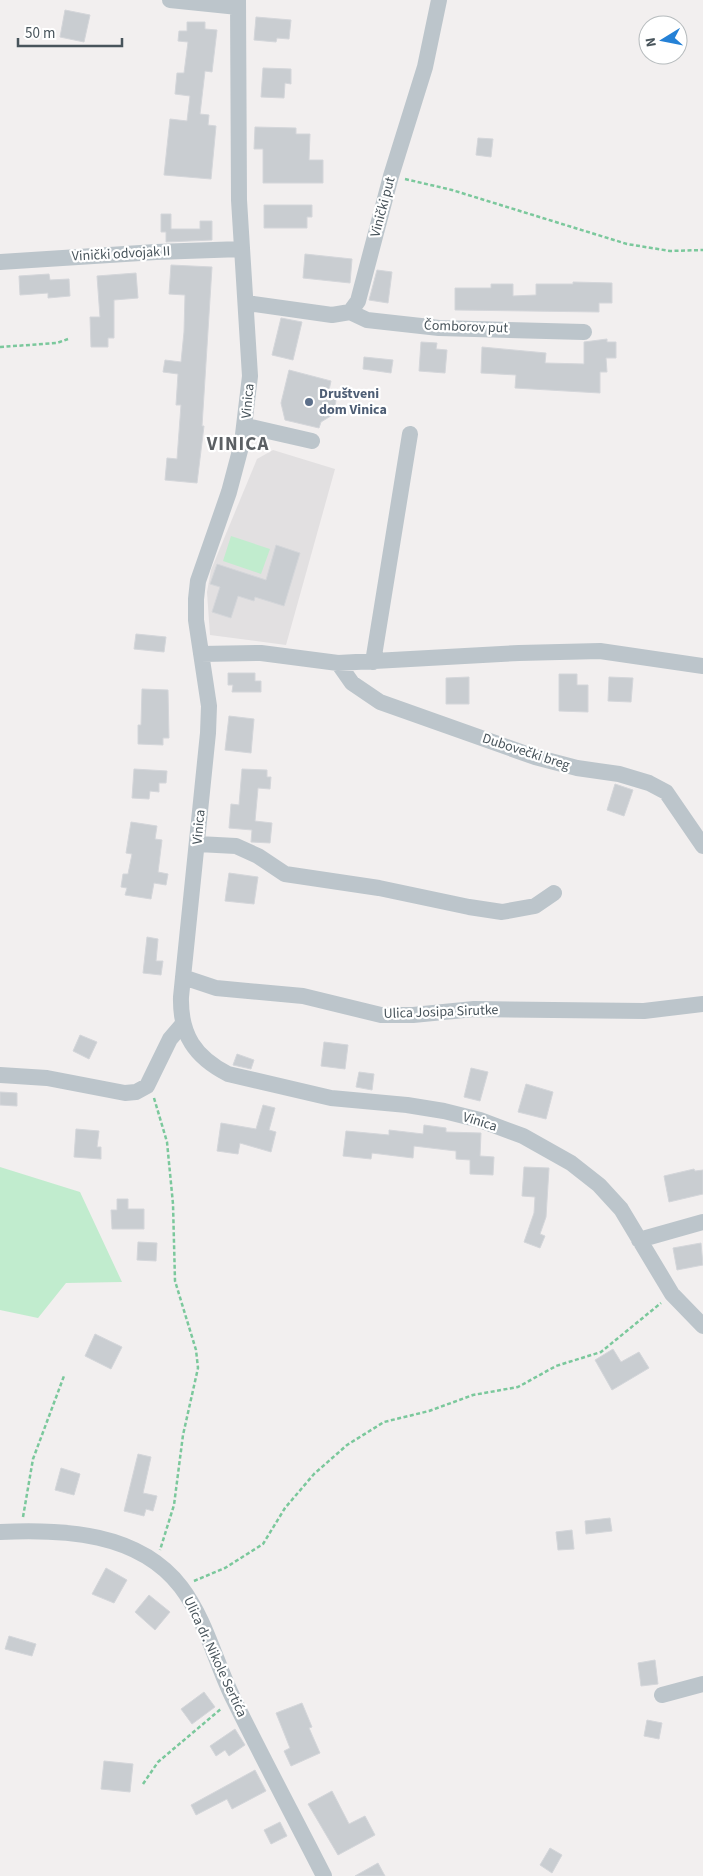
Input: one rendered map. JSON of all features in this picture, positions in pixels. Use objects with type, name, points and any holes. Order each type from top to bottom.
[{"type":"street","points":[[170,0],[238,4]]},
{"type":"street","name":"Vinički put","points":[[350,312],[358,301],[391,176],[426,67],[439,0]]},
{"type":"street","name":"Vinica","points":[[238,4],[239,200],[247,303],[250,376],[246,426],[229,492],[198,581],[196,620],[209,715],[198,844],[183,978],[182,1025],[200,1054],[213,1066],[228,1074],[331,1098],[407,1105],[444,1111],[480,1120],[523,1136],[571,1162],[599,1185],[621,1209],[672,1294],[703,1326]]},
{"type":"street","name":"Vinički odvojak II","points":[[0,262],[156,252],[242,249]]},
{"type":"street","points":[[247,303],[332,316],[350,312]]},
{"type":"street","name":"Čomborov put","points":[[350,312],[367,320],[439,328],[584,332]]},
{"type":"street","points":[[246,426],[312,441]]},
{"type":"street","points":[[373,662],[410,434]]},
{"type":"street","points":[[201,654],[261,653],[338,663],[519,653],[600,652],[703,666]]},
{"type":"street","name":"Dubovečki breg","points":[[338,663],[352,682],[380,702],[535,757],[577,768],[619,774],[649,783],[666,792],[703,846]]},
{"type":"street","points":[[198,844],[236,846],[258,856],[284,874],[379,888],[502,912],[535,906],[554,893]]},
{"type":"street","name":"Ulica Josipa Sirutke","points":[[183,978],[216,988],[303,996],[381,1014],[413,1016],[474,1009],[644,1011],[703,1004]]},
{"type":"street","points":[[0,1075],[47,1078],[125,1093],[136,1092],[147,1086],[166,1045],[182,1025]]},
{"type":"street","points":[[639,1240],[703,1222]]},
{"type":"street","name":"Ulica dr. Nikole Sertića","points":[[0,1532],[58,1531],[96,1537],[130,1548],[156,1563],[181,1587],[195,1611],[233,1698],[324,1876]]},
{"type":"street","points":[[662,1695],[703,1684]]},
{"type":"path","points":[[391,176],[452,190],[626,244],[670,252],[703,250]]},
{"type":"path","points":[[0,348],[58,343],[68,339]]},
{"type":"path","points":[[147,1086],[157,1104],[167,1142],[175,1281],[196,1350],[198,1368],[183,1435],[174,1505],[156,1563]]},
{"type":"path","points":[[181,1587],[225,1568],[262,1544],[285,1508],[314,1474],[347,1444],[384,1422],[429,1412],[473,1395],[518,1387],[556,1366],[601,1352],[672,1294]]},
{"type":"path","points":[[20,1531],[33,1459],[64,1376]]},
{"type":"path","points":[[142,1784],[158,1762],[233,1698]]},
{"type":"shaded area","points":[[273,450],[335,469],[286,645],[210,635],[207,592],[211,570],[257,459]]},
{"type":"green space","points":[[231,536],[270,549],[261,574],[223,561]]},
{"type":"green space","points":[[0,1167],[80,1192],[122,1282],[66,1283],[38,1318],[0,1310]]},
{"type":"building","points":[[65,10],[90,15],[84,42],[60,37]]},
{"type":"building","points":[[256,17],[291,20],[289,39],[277,38],[276,42],[254,40]]},
{"type":"building","points":[[187,22],[205,22],[205,29],[217,30],[212,72],[205,71],[200,114],[209,115],[208,125],[216,126],[211,179],[164,175],[170,119],[187,121],[190,96],[175,94],[177,73],[184,73],[188,42],[178,41],[179,31],[187,31]]},
{"type":"building","points":[[263,68],[291,69],[291,84],[285,83],[284,98],[261,97]]},
{"type":"building","points":[[255,127],[296,128],[296,134],[310,134],[309,160],[323,160],[323,183],[263,183],[263,149],[254,149]]},
{"type":"building","points":[[478,138],[493,139],[491,157],[476,155]]},
{"type":"building","points":[[264,205],[312,205],[312,217],[307,217],[307,228],[264,228]]},
{"type":"building","points":[[161,214],[171,214],[171,229],[200,229],[200,221],[212,221],[212,240],[166,242],[166,232],[161,232]]},
{"type":"building","points":[[305,254],[352,259],[350,283],[303,278]]},
{"type":"building","points":[[171,265],[212,267],[202,426],[204,426],[197,483],[165,480],[167,458],[177,459],[181,405],[176,405],[178,374],[163,372],[165,360],[181,362],[184,332],[185,295],[169,294]]},
{"type":"building","points":[[377,270],[392,272],[388,303],[369,300]]},
{"type":"building","points":[[136,273],[138,298],[114,300],[114,338],[108,338],[108,347],[91,347],[90,317],[100,317],[97,276]]},
{"type":"building","points":[[49,274],[50,280],[69,279],[70,296],[48,298],[48,293],[20,295],[19,276]]},
{"type":"building","points":[[573,282],[612,283],[612,303],[599,303],[599,312],[455,310],[455,288],[491,288],[491,284],[513,284],[513,296],[536,295],[536,284],[573,284]]},
{"type":"building","points":[[281,318],[302,322],[293,360],[272,355]]},
{"type":"building","points":[[607,339],[607,342],[616,342],[616,358],[606,358],[607,372],[600,372],[600,393],[515,388],[516,375],[481,373],[482,347],[546,353],[545,363],[584,364],[584,342]]},
{"type":"building","points":[[421,342],[437,343],[436,349],[447,350],[445,373],[419,371]]},
{"type":"building","points":[[364,357],[393,360],[391,373],[363,369]]},
{"type":"building","name":"Društveni dom Vinica","points":[[289,370],[331,381],[329,390],[336,400],[334,414],[321,422],[319,428],[285,420],[281,403]]},
{"type":"building","points":[[276,545],[300,553],[284,606],[255,597],[254,601],[238,596],[231,618],[212,612],[220,587],[210,584],[217,564],[266,580]]},
{"type":"building","points":[[136,634],[166,637],[164,652],[134,649]]},
{"type":"building","points":[[228,673],[255,673],[255,681],[261,681],[261,692],[232,692],[233,685],[228,685]]},
{"type":"building","points":[[559,674],[577,674],[577,685],[588,685],[588,712],[559,711]]},
{"type":"building","points":[[469,677],[469,704],[446,704],[446,678]]},
{"type":"building","points":[[609,677],[633,678],[631,702],[608,701]]},
{"type":"building","points":[[142,689],[168,690],[169,738],[163,738],[163,745],[138,744],[138,725],[141,725]]},
{"type":"building","points":[[229,716],[254,719],[251,753],[225,750]]},
{"type":"building","points":[[134,769],[167,771],[166,783],[159,783],[159,792],[150,791],[149,799],[132,798]]},
{"type":"building","points":[[242,769],[267,770],[267,777],[271,777],[270,789],[258,788],[255,821],[272,823],[270,843],[251,842],[252,830],[229,828],[231,804],[239,805]]},
{"type":"building","points":[[615,784],[633,790],[624,816],[607,810]]},
{"type":"building","points":[[131,822],[157,826],[155,839],[162,840],[158,872],[168,874],[166,885],[154,883],[151,899],[125,895],[127,888],[121,887],[123,874],[128,874],[132,854],[126,853]]},
{"type":"building","points":[[229,873],[258,877],[254,904],[225,901]]},
{"type":"building","points":[[147,937],[158,939],[156,961],[163,961],[161,975],[143,973]]},
{"type":"building","points":[[80,1035],[97,1042],[89,1059],[73,1051]]},
{"type":"building","points":[[324,1042],[348,1045],[345,1069],[321,1066]]},
{"type":"building","points":[[237,1054],[254,1060],[251,1069],[233,1065]]},
{"type":"building","points":[[471,1068],[488,1072],[480,1101],[464,1097]]},
{"type":"building","points":[[359,1072],[374,1074],[372,1090],[356,1087]]},
{"type":"building","points":[[526,1084],[553,1092],[546,1119],[518,1112]]},
{"type":"building","points":[[0,1092],[17,1093],[17,1106],[0,1105]]},
{"type":"building","points":[[263,1105],[275,1108],[269,1130],[276,1132],[271,1152],[240,1143],[238,1154],[217,1151],[221,1123],[256,1129]]},
{"type":"building","points":[[424,1125],[446,1128],[446,1132],[481,1133],[480,1156],[494,1157],[493,1175],[470,1174],[470,1160],[456,1159],[456,1151],[414,1146],[413,1158],[372,1153],[371,1159],[343,1156],[346,1131],[389,1135],[389,1130],[423,1134]]},
{"type":"building","points":[[76,1129],[99,1131],[97,1147],[101,1147],[101,1159],[74,1157]]},
{"type":"building","points":[[524,1167],[549,1168],[546,1217],[540,1234],[545,1236],[540,1248],[524,1242],[534,1213],[535,1197],[522,1196]]},
{"type":"building","points":[[694,1169],[695,1171],[703,1170],[703,1194],[669,1202],[664,1176]]},
{"type":"building","points":[[117,1199],[128,1199],[128,1209],[144,1209],[144,1229],[112,1229],[111,1210],[117,1210]]},
{"type":"building","points":[[138,1242],[157,1243],[156,1261],[137,1260]]},
{"type":"building","points":[[701,1243],[703,1265],[677,1270],[673,1248]]},
{"type":"building","points":[[95,1334],[122,1347],[111,1369],[85,1356]]},
{"type":"building","points":[[613,1349],[621,1362],[639,1352],[649,1368],[612,1390],[595,1360]]},
{"type":"building","points":[[138,1454],[151,1457],[143,1493],[157,1496],[153,1511],[146,1509],[144,1516],[124,1511]]},
{"type":"building","points":[[61,1468],[80,1474],[74,1495],[55,1490]]},
{"type":"building","points":[[610,1518],[612,1531],[586,1534],[585,1521]]},
{"type":"building","points":[[572,1530],[574,1549],[558,1550],[556,1532]]},
{"type":"building","points":[[106,1568],[127,1580],[114,1603],[92,1594]]},
{"type":"building","points":[[149,1595],[170,1612],[155,1630],[135,1612]]},
{"type":"building","points":[[9,1636],[36,1644],[32,1656],[5,1649]]},
{"type":"building","points":[[655,1660],[658,1684],[641,1686],[638,1663]]},
{"type":"building","points":[[204,1692],[215,1707],[192,1724],[181,1709]]},
{"type":"building","points":[[302,1703],[312,1727],[309,1728],[320,1753],[291,1766],[284,1751],[290,1748],[276,1713]]},
{"type":"building","points":[[647,1720],[662,1723],[659,1739],[644,1736]]},
{"type":"building","points":[[235,1729],[245,1745],[229,1756],[225,1750],[216,1756],[210,1746]]},
{"type":"building","points":[[104,1761],[133,1764],[130,1792],[101,1789]]},
{"type":"building","points":[[255,1770],[266,1791],[232,1809],[227,1799],[196,1815],[191,1805]]},
{"type":"building","points":[[332,1791],[349,1824],[365,1816],[375,1835],[338,1855],[308,1804]]},
{"type":"building","points":[[280,1822],[287,1836],[271,1844],[264,1830]]},
{"type":"building","points":[[550,1848],[562,1855],[552,1873],[540,1865]]},
{"type":"building","points":[[378,1863],[385,1876],[355,1876]]},
{"type":"place","name":"Društveni dom Vinica","points":[[309,402]]},
{"type":"district","name":"VINICA","points":[[238,444]]}]
